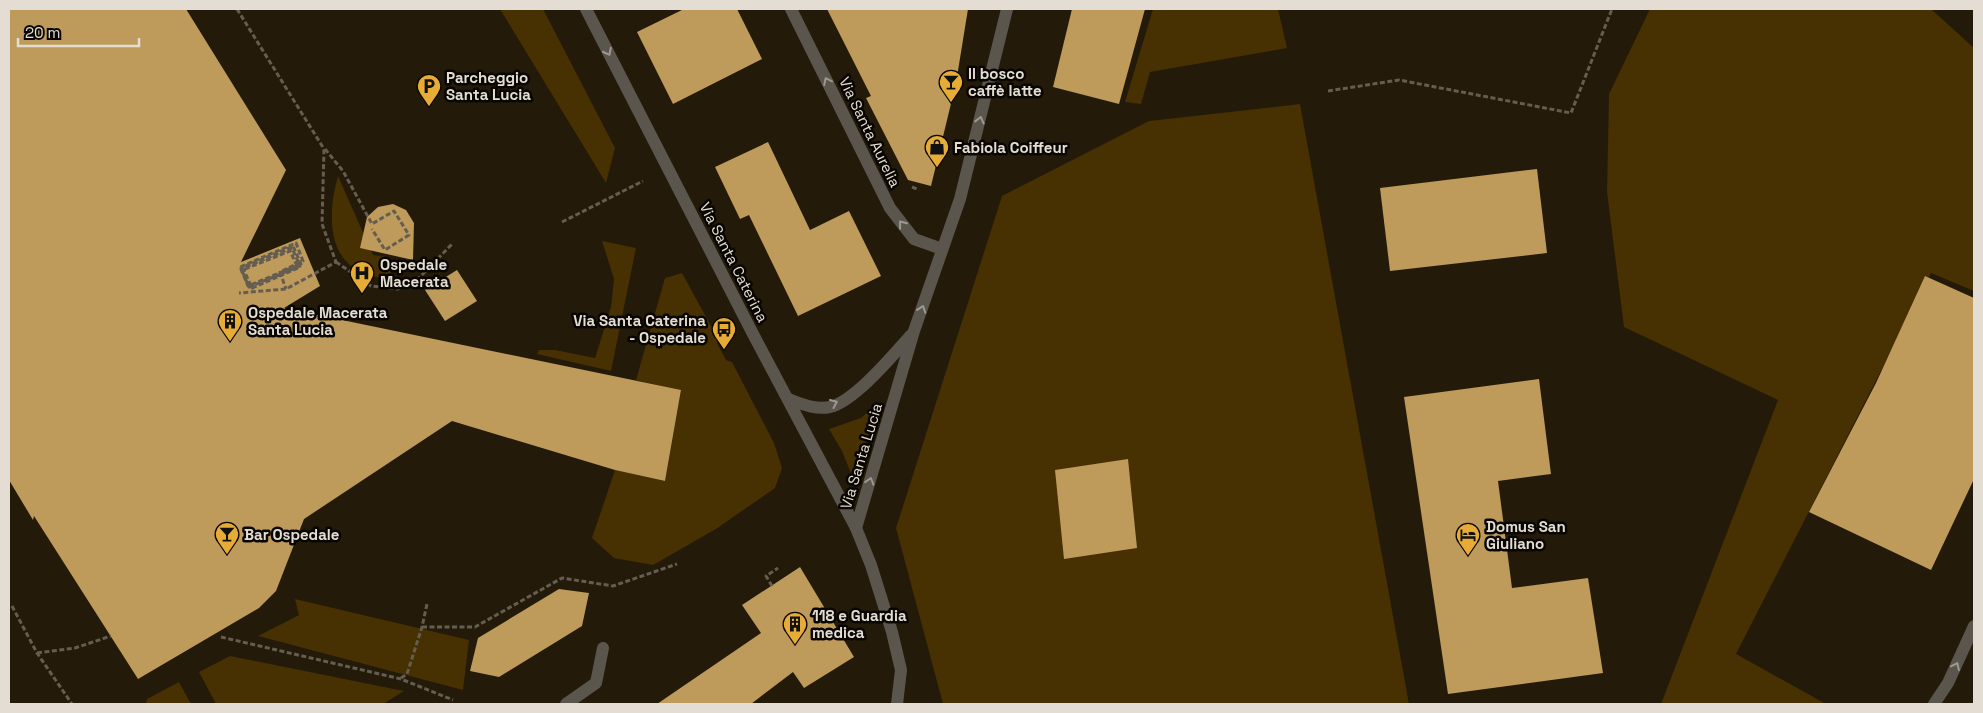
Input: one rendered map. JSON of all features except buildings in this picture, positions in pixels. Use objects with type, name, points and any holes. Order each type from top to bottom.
[{"type":"street","name":"Via Santa Caterina","points":[[586,9],[753,334],[856,528]]},
{"type":"street","name":"Via Santa Aurelia","points":[[791,9],[890,208],[914,239],[942,249]]},
{"type":"street","name":"Via Santa Lucia","points":[[897,704],[901,670],[895,641],[871,565],[856,528],[914,331],[960,199],[1007,9]]},
{"type":"street","name":"Via Santa Lucia","points":[[788,399],[811,408],[830,407],[854,393],[887,362],[914,331]]},
{"type":"street","points":[[1934,704],[1948,683],[1974,626]]},
{"type":"street","points":[[566,704],[596,683],[602,648]]},
{"type":"path","points":[[237,9],[324,149],[344,171],[372,224],[394,211],[409,235],[385,250],[372,229]]},
{"type":"path","points":[[1328,91],[1400,80],[1571,114],[1612,9]]},
{"type":"path","points":[[324,149],[322,224],[336,262],[371,286],[398,289],[418,279],[453,243]]},
{"type":"path","points":[[562,222],[645,180]]},
{"type":"path","points":[[245,269],[290,251],[294,260],[298,268],[282,275],[275,278],[267,281],[252,288],[249,281],[243,268],[292,248],[296,257],[300,266],[291,269],[283,273],[275,276],[266,280],[258,284],[249,287],[247,281],[241,268],[293,246],[297,255],[301,264],[292,268],[283,271],[274,275],[265,279],[256,283],[248,286],[240,267],[296,243],[303,261],[295,265],[280,272],[283,280],[286,289]]},
{"type":"path","points":[[239,293],[286,289],[336,262]]},
{"type":"path","points":[[422,627],[475,626],[562,578],[613,586],[677,564]]},
{"type":"path","points":[[772,586],[766,576],[778,568]]},
{"type":"path","points":[[401,679],[407,674],[422,627],[427,604]]},
{"type":"path","points":[[12,606],[37,653],[72,704]]},
{"type":"path","points":[[37,653],[75,648],[111,636]]},
{"type":"path","points":[[221,637],[401,679],[453,700]]},
{"type":"shaded area","points":[[500,9],[543,9],[615,148],[606,183]]},
{"type":"shaded area","points":[[1153,9],[1278,9],[1287,48],[1150,72],[1141,104],[1125,102]]},
{"type":"shaded area","points":[[1650,9],[1931,9],[1974,48],[1974,291],[1931,273],[1736,654],[1826,704],[1661,704],[1778,400],[1624,327],[1607,192],[1609,94]]},
{"type":"shaded area","points":[[1300,104],[1409,704],[943,704],[896,528],[1002,196],[1149,121]]},
{"type":"shaded area","points":[[338,176],[373,255],[386,257],[392,278],[372,276],[355,268],[344,259],[337,247],[333,234],[332,204]]},
{"type":"shaded area","points":[[602,241],[636,248],[611,371],[537,354],[539,350],[555,350],[595,358],[611,307],[614,279]]},
{"type":"shaded area","points":[[682,273],[717,337],[717,343],[726,360],[732,362],[774,443],[782,468],[775,488],[716,529],[653,565],[614,558],[592,538],[615,470],[665,481],[681,391],[636,380],[665,278]]},
{"type":"shaded area","points":[[875,409],[876,413],[853,478],[842,451],[829,429],[861,418],[869,411]]},
{"type":"shaded area","points":[[295,599],[469,640],[463,690],[258,636],[299,615]]},
{"type":"shaded area","points":[[230,656],[404,691],[383,704],[216,704],[199,672]]},
{"type":"shaded area","points":[[179,682],[191,704],[146,704],[147,699]]},
{"type":"place","name":"Il bosco caffè latte","points":[[951,103]]},
{"type":"place","name":"Parcheggio Santa Lucia","points":[[429,107]]},
{"type":"place","name":"Fabiola Coiffeur","points":[[937,168]]},
{"type":"place","name":"Ospedale Macerata","points":[[362,294]]},
{"type":"place","name":"Ospedale Macerata Santa Lucia","points":[[230,342]]},
{"type":"place","name":"Via Santa Caterina - Ospedale","points":[[724,350]]},
{"type":"place","name":"Bar Ospedale","points":[[227,555]]},
{"type":"place","name":"Domus San Giuliano","points":[[1468,556]]},
{"type":"place","name":"118 e Guardia medica","points":[[795,645]]}]
